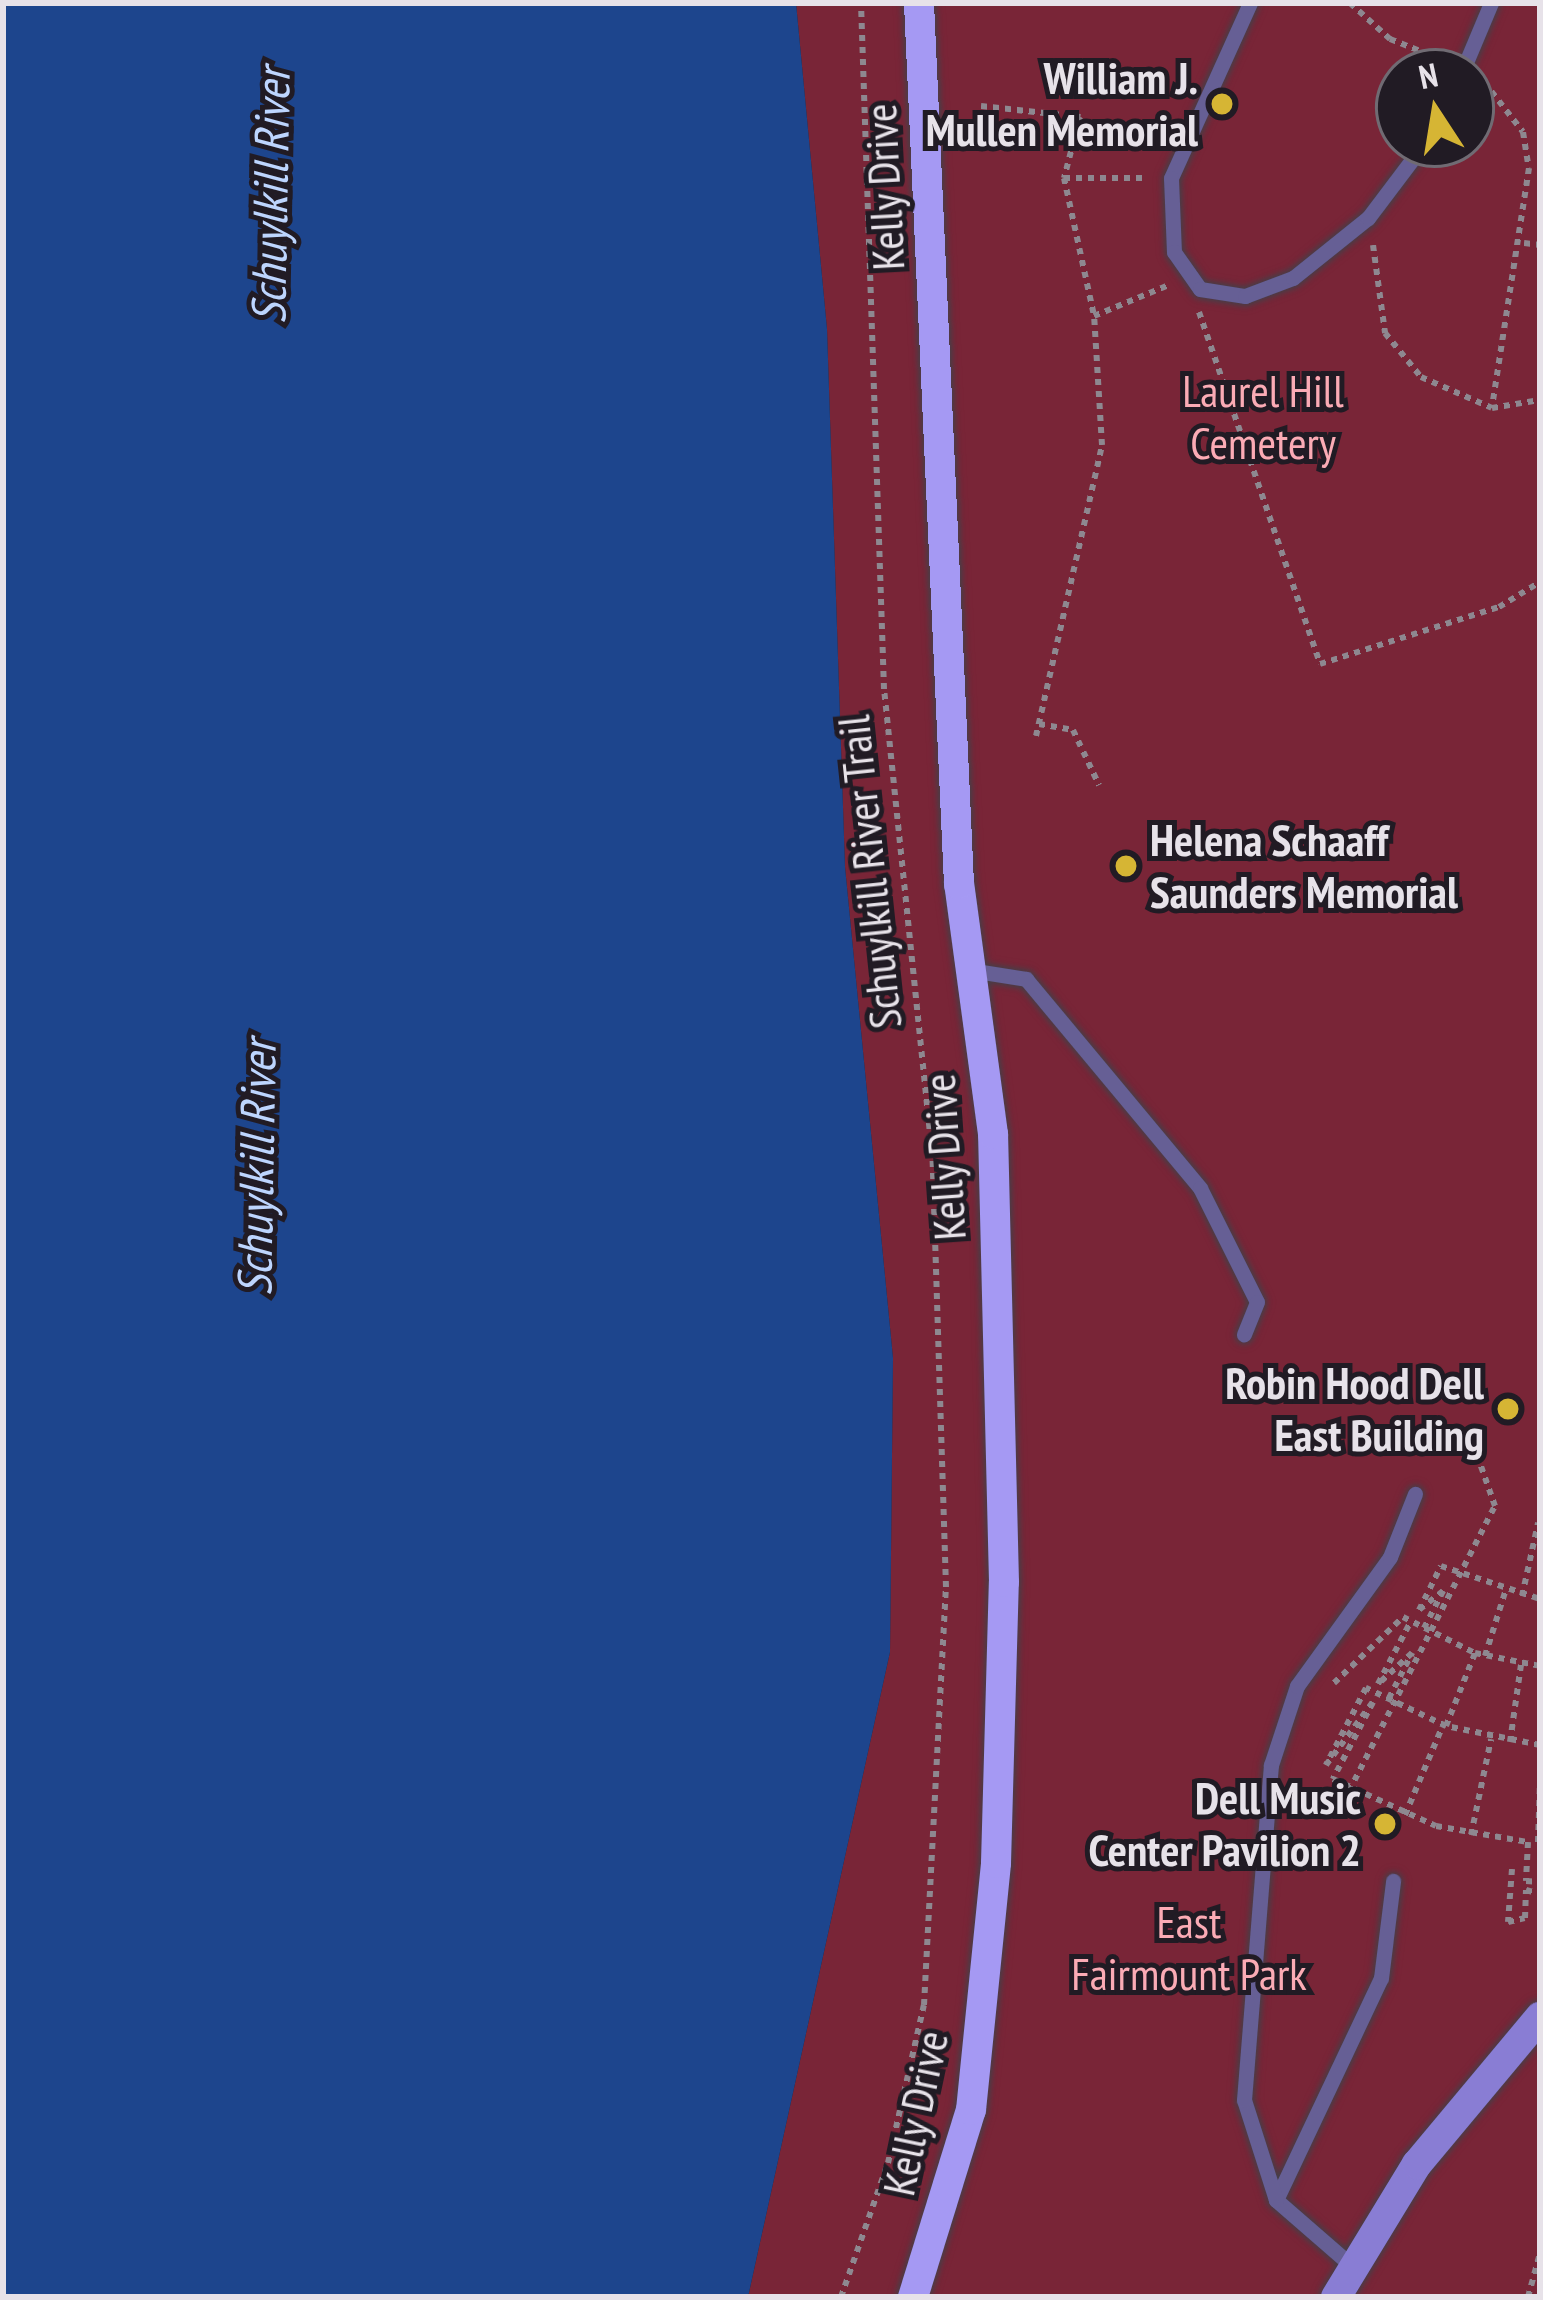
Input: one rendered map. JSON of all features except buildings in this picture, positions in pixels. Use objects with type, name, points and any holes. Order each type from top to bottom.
[{"type":"main road","name":"Kelly Drive","points":[[914,2297],[970,2110],[996,1863],[1004,1582],[993,1134],[970,970],[920,3]]},
{"type":"main road","points":[[1336,2297],[1417,2164],[1540,2017]]},
{"type":"lane","points":[[1250,3],[1171,178],[1168,228],[1193,283],[1245,296],[1281,283],[1368,218],[1406,168]]},
{"type":"lane","points":[[1474,48],[1491,3]]},
{"type":"lane","points":[[970,970],[1026,980],[1200,1188],[1257,1302],[1244,1334]]},
{"type":"lane","points":[[1352,2266],[1276,2200],[1244,2101],[1271,1765],[1297,1686],[1390,1557],[1415,1494]]},
{"type":"lane","points":[[1276,2200],[1381,1978],[1394,1882]]},
{"type":"path","name":"Schuylkill River Trail","points":[[841,2297],[888,2163],[924,2005],[946,1587],[932,1153],[884,689],[861,3]]},
{"type":"path","points":[[1350,3],[1390,39],[1411,48]]},
{"type":"path","points":[[1492,408],[1524,243],[1523,132],[1495,103]]},
{"type":"path","points":[[982,106],[1080,117],[1064,178],[1094,316],[1102,445],[1036,736]]},
{"type":"path","points":[[1064,178],[1171,178]]},
{"type":"path","points":[[1368,218],[1385,333],[1421,377],[1492,408],[1540,400]]},
{"type":"path","points":[[1524,243],[1540,245]]},
{"type":"path","points":[[1094,316],[1193,283],[1320,664],[1499,607],[1540,582]]},
{"type":"path","points":[[1039,724],[1073,730],[1099,785]]},
{"type":"path","points":[[1349,1791],[1428,1630],[1498,1508],[1475,1452],[1435,1433]]},
{"type":"path","points":[[1522,1596],[1538,1523]]},
{"type":"path","points":[[1428,1630],[1443,1592],[1419,1610],[1441,1566],[1505,1592],[1540,1599]]},
{"type":"path","points":[[1485,1656],[1505,1592]]},
{"type":"path","points":[[1411,1622],[1475,1653],[1540,1666]]},
{"type":"path","points":[[1381,1638],[1411,1622]]},
{"type":"path","points":[[1392,1700],[1412,1653],[1378,1684],[1411,1622]]},
{"type":"path","points":[[1406,1816],[1475,1653]]},
{"type":"path","points":[[1510,1742],[1521,1665]]},
{"type":"path","points":[[1540,1745],[1491,1739],[1445,1726],[1366,1688],[1326,1765],[1373,1702],[1333,1779],[1349,1791],[1406,1816],[1471,1835],[1539,1842],[1540,1783]]},
{"type":"path","points":[[1471,1835],[1491,1739]]},
{"type":"path","points":[[1528,1842],[1526,1881],[1540,1882]]},
{"type":"path","points":[[1512,1869],[1508,1922],[1525,1918],[1526,1890],[1540,1894]]},
{"type":"path","points":[[1528,2297],[1540,2253]]},
{"type":"green space","name":"East Fairmount Park","points":[[796,3],[1540,3],[1540,2297],[748,2297],[890,1652],[893,1358],[845,867],[827,329]]},
{"type":"water","name":"Schuylkill River","points":[[3,3],[796,3],[827,329],[845,867],[893,1358],[890,1652],[748,2297],[3,2297]]},
{"type":"place","name":"William J. Mullen Memorial","points":[[1222,104]]},
{"type":"place","name":"Helena Schaaff Saunders Memorial","points":[[1126,866]]},
{"type":"place","name":"Robin Hood Dell East Building","points":[[1508,1409]]},
{"type":"place","name":"Dell Music Center Pavilion 2","points":[[1385,1824]]},
{"type":"park label","name":"Laurel Hill Cemetery","points":[[1263,417]]}]
